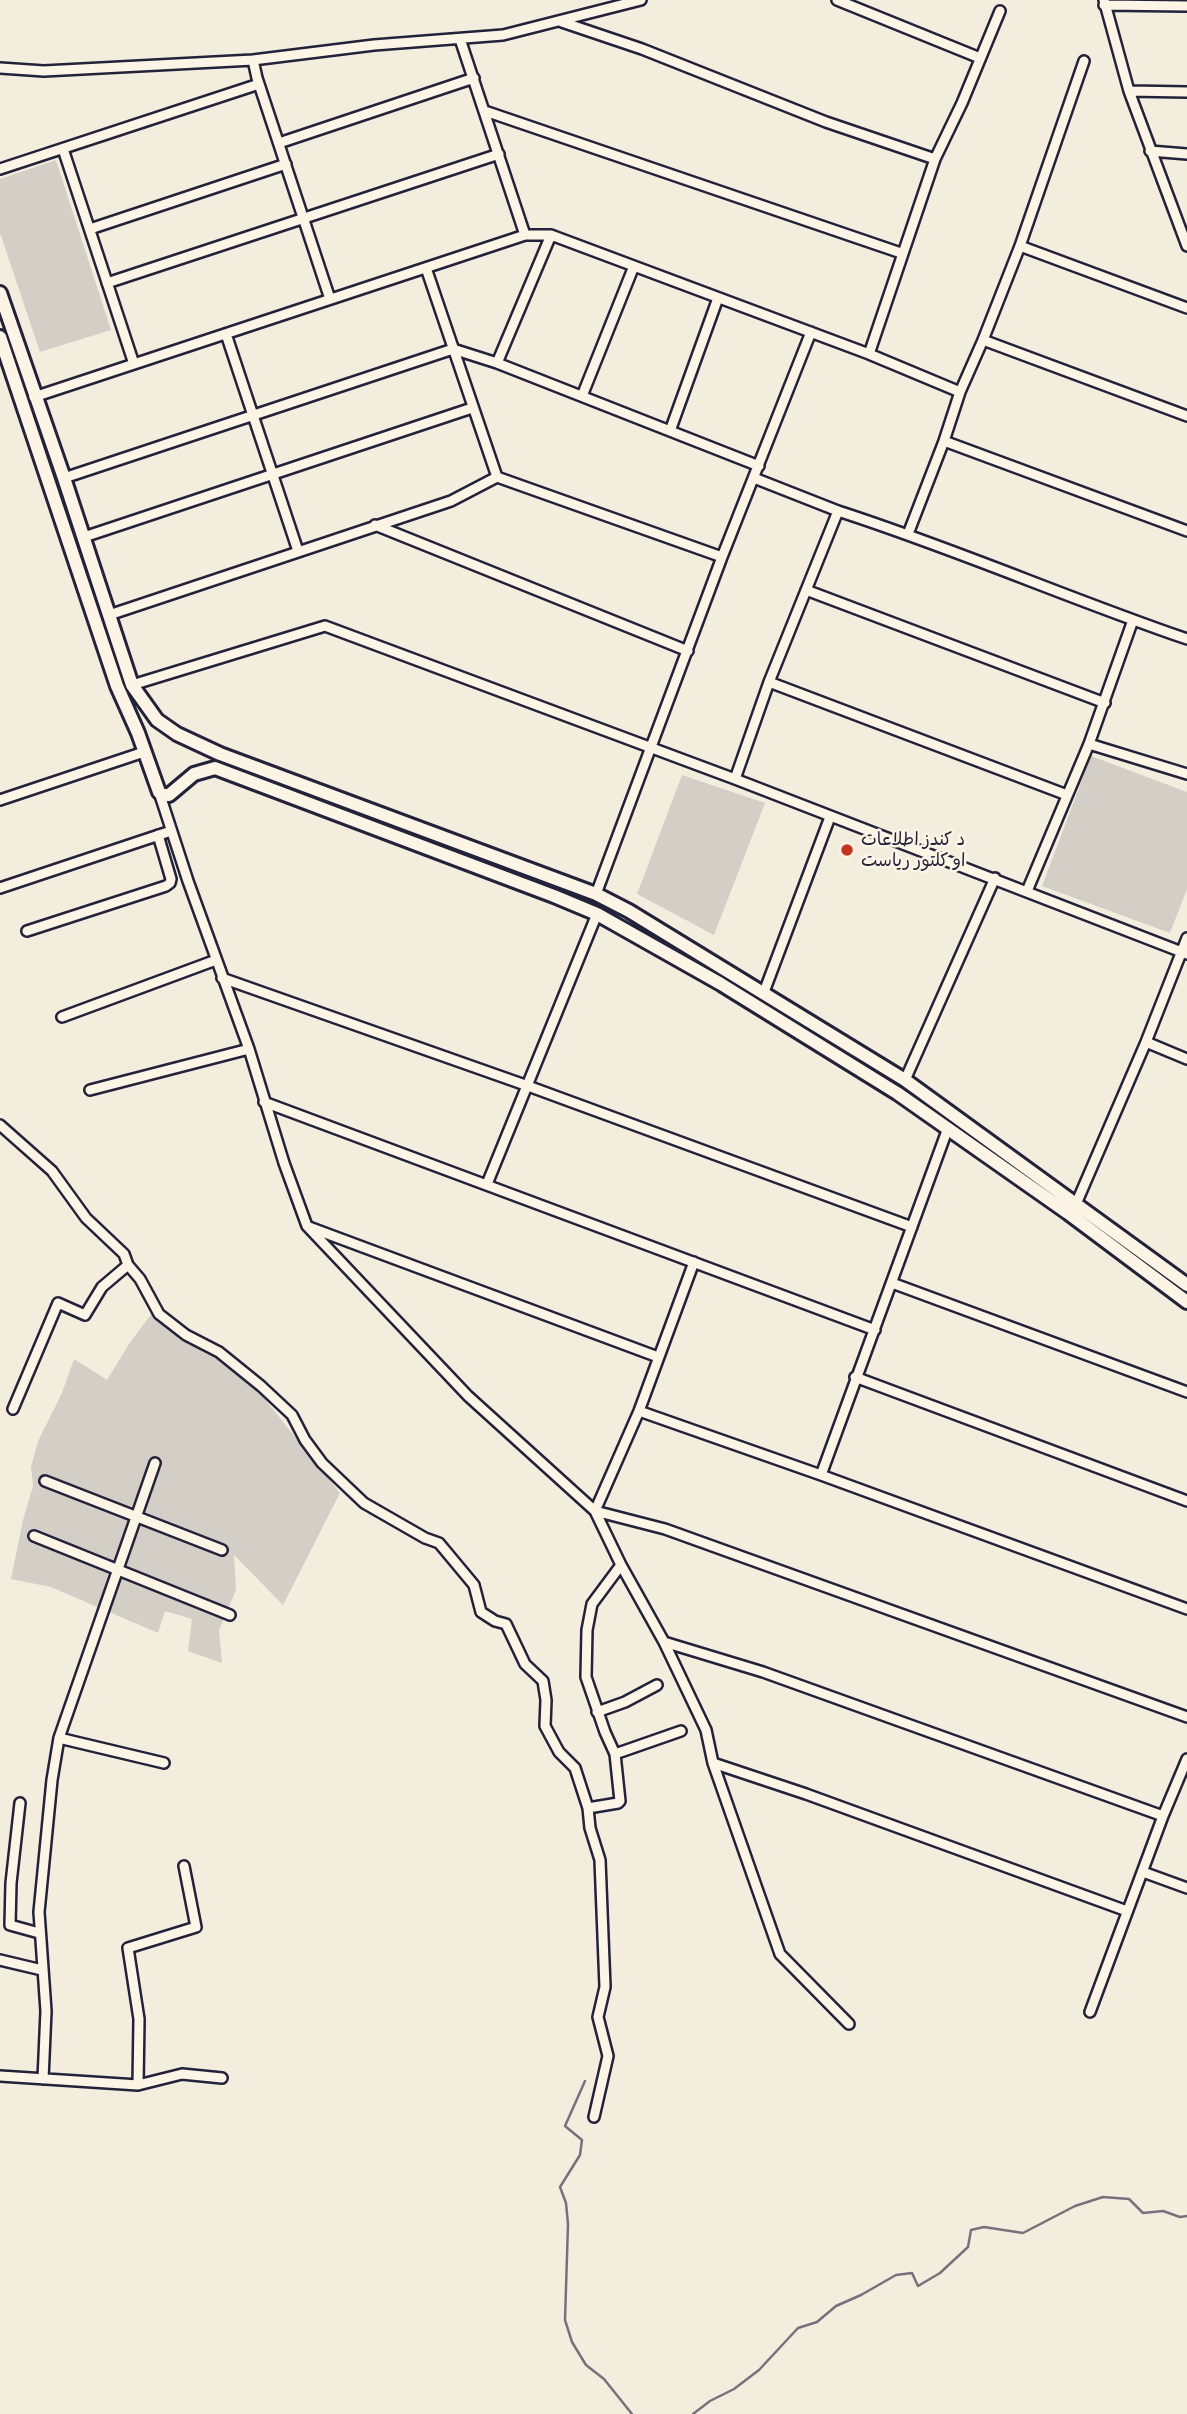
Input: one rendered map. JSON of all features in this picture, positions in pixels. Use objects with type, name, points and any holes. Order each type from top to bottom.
[{"type":"main road","points":[[0,293],[132,685],[157,720],[177,734],[220,754],[596,894],[629,911],[905,1080],[1187,1285]]},
{"type":"main road","points":[[0,337],[117,686],[162,795],[169,795],[194,774],[215,768],[597,914],[721,984],[897,1093],[1068,1213],[1187,1302]]},
{"type":"main road","points":[[215,768],[220,754]]},
{"type":"street","points":[[0,68],[44,71],[253,60],[374,45],[503,35],[641,0]]},
{"type":"street","points":[[837,0],[980,58]]},
{"type":"street","points":[[1187,6],[1104,3],[1129,91],[1150,151],[1182,219],[1187,246]]},
{"type":"street","points":[[869,354],[935,159],[962,103],[1000,11]]},
{"type":"street","points":[[561,22],[642,48],[826,122],[935,159]]},
{"type":"street","points":[[460,39],[526,235]]},
{"type":"street","points":[[253,60],[330,299]]},
{"type":"street","points":[[908,534],[960,392],[1020,246],[1084,61]]},
{"type":"street","points":[[279,144],[474,78]]},
{"type":"street","points":[[0,169],[259,84]]},
{"type":"street","points":[[1129,91],[1187,92]]},
{"type":"street","points":[[485,111],[901,253]]},
{"type":"street","points":[[63,149],[134,364]]},
{"type":"street","points":[[1150,151],[1187,154]]},
{"type":"street","points":[[107,283],[499,154]]},
{"type":"street","points":[[90,229],[286,164]]},
{"type":"street","points":[[34,397],[526,235],[551,235],[869,354],[960,392]]},
{"type":"street","points":[[497,363],[551,235]]},
{"type":"street","points":[[1020,246],[1187,308]]},
{"type":"street","points":[[582,396],[634,266]]},
{"type":"street","points":[[426,268],[497,477]]},
{"type":"street","points":[[670,431],[718,298]]},
{"type":"street","points":[[596,894],[722,556],[811,332]]},
{"type":"street","points":[[226,334],[298,551]]},
{"type":"street","points":[[983,340],[1187,416]]},
{"type":"street","points":[[64,478],[453,349],[497,363],[759,466]]},
{"type":"street","points":[[84,537],[472,408]]},
{"type":"street","points":[[944,441],[1187,531]]},
{"type":"street","points":[[109,615],[451,500],[497,477],[722,556]]},
{"type":"street","points":[[754,478],[1187,639]]},
{"type":"street","points":[[736,779],[769,682],[838,511]]},
{"type":"street","points":[[375,526],[688,651]]},
{"type":"street","points":[[806,590],[1105,702]]},
{"type":"street","points":[[1027,891],[1089,744],[1133,620]]},
{"type":"street","points":[[132,685],[325,626],[736,779],[1184,953]]},
{"type":"street","points":[[769,682],[1067,795]]},
{"type":"street","points":[[1089,744],[1187,775]]},
{"type":"street","points":[[0,800],[144,752]]},
{"type":"street","points":[[159,792],[249,1049],[264,1102],[307,1226],[468,1396],[595,1511],[621,1565],[664,1642],[706,1730],[713,1763],[780,1954],[849,2024]]},
{"type":"street","points":[[764,992],[830,817]]},
{"type":"street","points":[[0,888],[171,831]]},
{"type":"street","points":[[27,931],[170,883],[158,835]]},
{"type":"street","points":[[905,1080],[995,878]]},
{"type":"street","points":[[487,1184],[597,914]]},
{"type":"street","points":[[1076,1204],[1184,953],[1187,938]]},
{"type":"street","points":[[62,1017],[216,960]]},
{"type":"street","points":[[222,978],[528,1086],[912,1227]]},
{"type":"street","points":[[1146,1042],[1187,1059]]},
{"type":"street","points":[[90,1090],[249,1049]]},
{"type":"street","points":[[264,1102],[875,1330]]},
{"type":"street","points":[[0,1125],[52,1171],[86,1218],[124,1254],[159,1314],[186,1335],[219,1352],[261,1385],[292,1415],[305,1440],[322,1463],[363,1503],[439,1543],[474,1585],[481,1612],[506,1624],[525,1664],[543,1681],[546,1700],[545,1726],[559,1752],[575,1768],[600,1860],[604,1987],[598,2017],[608,2056],[594,2117]]},
{"type":"street","points":[[821,1475],[948,1128]]},
{"type":"street","points":[[307,1226],[658,1357]]},
{"type":"street","points":[[595,1511],[639,1411],[694,1262]]},
{"type":"street","points":[[13,1409],[58,1303],[85,1315],[102,1287],[128,1265]]},
{"type":"street","points":[[892,1283],[1187,1392]]},
{"type":"street","points":[[855,1377],[1187,1501]]},
{"type":"street","points":[[639,1411],[1187,1609]]},
{"type":"street","points":[[43,2079],[46,2011],[39,1933],[52,1780],[59,1738],[155,1462]]},
{"type":"street","points":[[44,1481],[222,1550]]},
{"type":"street","points":[[595,1511],[665,1529],[1187,1717]]},
{"type":"street","points":[[34,1536],[230,1615]]},
{"type":"street","points":[[588,1808],[618,1804],[620,1801],[615,1754],[586,1677],[587,1630],[592,1604],[621,1565]]},
{"type":"street","points":[[664,1642],[763,1672],[1163,1816]]},
{"type":"street","points":[[597,1712],[625,1702],[657,1685]]},
{"type":"street","points":[[615,1754],[681,1731]]},
{"type":"street","points":[[59,1738],[164,1763]]},
{"type":"street","points":[[1090,2012],[1163,1816],[1184,1775],[1187,1759]]},
{"type":"street","points":[[713,1763],[806,1794],[1127,1911]]},
{"type":"street","points":[[20,1803],[11,1883],[10,1925],[39,1933]]},
{"type":"street","points":[[138,2085],[139,2019],[128,1948],[196,1927],[184,1866]]},
{"type":"street","points":[[1143,1872],[1187,1888]]},
{"type":"street","points":[[0,1960],[42,1970]]},
{"type":"street","points":[[0,2076],[138,2085],[182,2074],[222,2078]]},
{"type":"shaded area","points":[[56,160],[111,330],[40,352],[0,233],[0,179]]},
{"type":"shaded area","points":[[1091,756],[1187,792],[1187,889],[1170,933],[1042,886]]},
{"type":"shaded area","points":[[682,775],[765,803],[714,935],[637,894]]},
{"type":"shaded area","points":[[152,1313],[182,1341],[219,1356],[260,1393],[340,1493],[283,1605],[234,1555],[236,1590],[219,1630],[222,1663],[188,1651],[192,1619],[165,1611],[158,1633],[51,1587],[11,1579],[33,1486],[31,1467],[38,1441],[62,1393],[74,1359],[107,1380]]},
{"type":"waterway","points":[[585,2081],[565,2126],[582,2140],[580,2155],[560,2187],[566,2203],[568,2224],[565,2320],[572,2342],[586,2365],[604,2379],[632,2414]]},
{"type":"waterway","points":[[693,2414],[759,2370],[798,2328],[817,2322],[836,2306],[896,2275],[912,2273],[918,2286],[940,2273],[968,2247],[971,2230],[984,2227],[1023,2233],[1075,2206],[1103,2197],[1129,2199],[1143,2213],[1163,2211],[1180,2217],[1187,2216]]},
{"type":"place","name":"د کندز اطلاعات او کلتور ریاست","points":[[847,850]]}]
